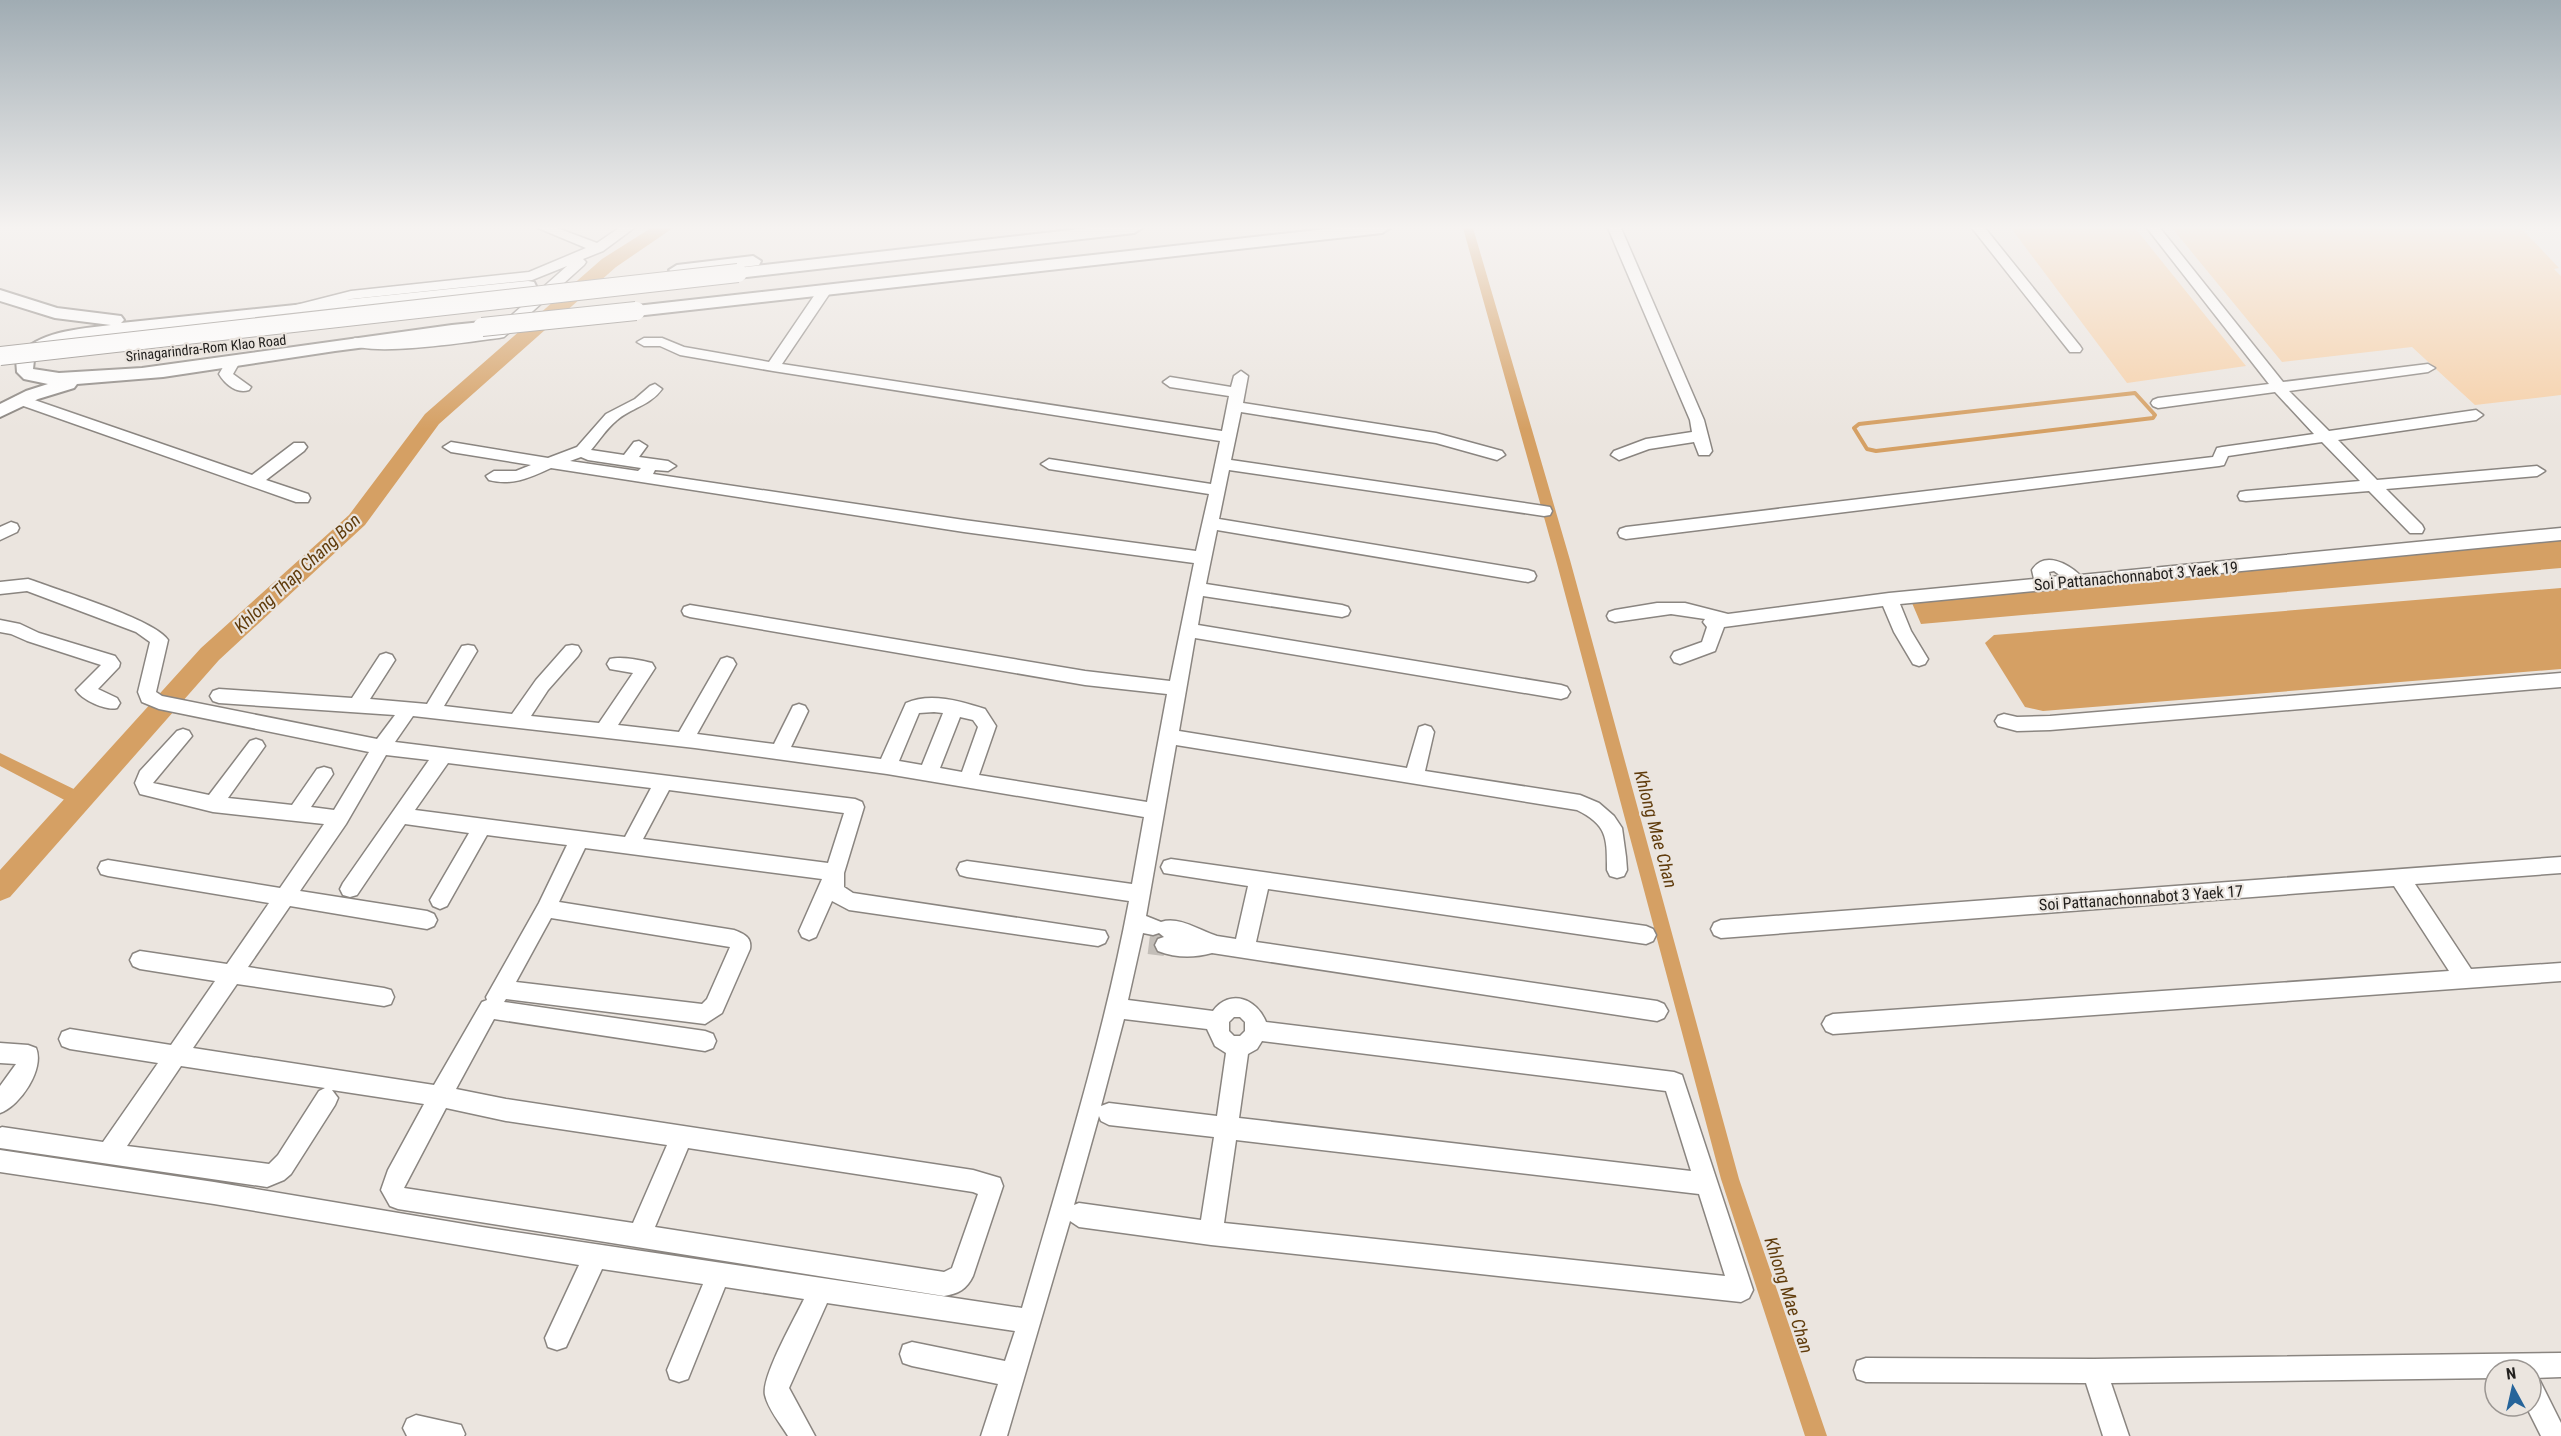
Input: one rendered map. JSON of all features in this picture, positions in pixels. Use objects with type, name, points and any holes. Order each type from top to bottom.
[{"type":"main road","points":[[0,295],[55,312],[94,319],[215,317]]},
{"type":"main road","points":[[99,378],[57,379],[32,376],[27,373],[25,362],[34,351],[64,337],[215,317],[293,310],[348,300],[412,295]]},
{"type":"main road","name":"Srinagarindra-Rom Klao Road","points":[[0,356],[592,295]]},
{"type":"main road","name":"Srinagarindra-Rom Klao Road","points":[[0,371],[616,295]]},
{"type":"main road","points":[[0,405],[44,391],[99,378],[354,342],[780,295]]},
{"type":"main road","points":[[0,411],[44,391]]},
{"type":"street","points":[[348,300],[388,295]]},
{"type":"street","points":[[354,342],[384,346],[499,334],[543,295]]},
{"type":"street","points":[[773,367],[822,295]]},
{"type":"street","points":[[1643,295],[1697,420],[1704,451]]},
{"type":"street","points":[[2032,295],[2075,349]]},
{"type":"street","points":[[2206,295],[2278,387],[2416,529]]},
{"type":"street","points":[[644,342],[662,342],[680,351],[773,367],[1229,437]]},
{"type":"street","points":[[234,360],[226,374],[230,380],[244,387]]},
{"type":"street","points":[[2158,403],[2428,368]]},
{"type":"street","points":[[1170,382],[1238,392],[1329,418],[1436,438],[1497,455]]},
{"type":"street","points":[[494,476],[518,478],[582,451],[611,417],[640,402],[655,389]]},
{"type":"street","points":[[994,1436],[1030,1321],[1116,1008],[1150,934],[1140,894],[1202,558],[1238,392]]},
{"type":"street","points":[[20,400],[302,498]]},
{"type":"street","points":[[1313,412],[1329,418],[1425,430]]},
{"type":"street","points":[[1626,533],[2219,461],[2222,452],[2476,415]]},
{"type":"street","points":[[1619,455],[1647,444],[1701,435]]},
{"type":"street","points":[[628,460],[639,446]]},
{"type":"street","points":[[253,482],[299,447]]},
{"type":"street","points":[[451,447],[549,463],[646,471],[964,526],[1202,558]]},
{"type":"street","points":[[588,455],[628,460],[646,471],[668,466]]},
{"type":"street","points":[[1049,464],[1217,490]]},
{"type":"street","points":[[1223,464],[1544,511]]},
{"type":"street","points":[[2246,496],[2537,471]]},
{"type":"street","points":[[1210,523],[1528,576]]},
{"type":"street","name":"Soi Pattanachonnabot 3 Yaek 19","points":[[1718,621],[1889,599],[2561,534]]},
{"type":"street","points":[[0,588],[28,585],[142,628],[159,640],[147,692],[148,697],[159,702],[381,747],[854,806],[835,872],[809,931]]},
{"type":"street","points":[[1196,589],[1342,611]]},
{"type":"street","points":[[1889,599],[1903,632],[1919,659]]},
{"type":"street","points":[[1615,615],[1668,608],[1711,612],[1718,621],[1709,646],[1680,657]]},
{"type":"street","points":[[690,611],[1085,678],[1178,689]]},
{"type":"street","points":[[0,626],[14,628],[43,641],[111,663],[110,667],[85,690],[111,703]]},
{"type":"street","points":[[1188,630],[1561,692]]},
{"type":"street","points":[[432,711],[468,651]]},
{"type":"street","points":[[517,721],[542,684],[572,651]]},
{"type":"street","points":[[357,705],[386,660]]},
{"type":"street","points":[[604,731],[646,668],[616,664]]},
{"type":"street","points":[[684,740],[727,664]]},
{"type":"street","points":[[2004,721],[2017,724],[2050,723],[2561,680]]},
{"type":"street","points":[[219,696],[432,711],[684,740],[887,767],[1156,811]]},
{"type":"street","points":[[887,767],[912,708],[922,704],[954,709],[978,714],[987,726],[968,780]]},
{"type":"street","points":[[108,1154],[339,818],[381,747],[409,709]]},
{"type":"street","points":[[928,774],[954,709]]},
{"type":"street","points":[[779,753],[799,711]]},
{"type":"street","points":[[1414,776],[1425,732]]},
{"type":"street","points":[[183,736],[147,776],[144,787],[213,804],[339,818]]},
{"type":"street","points":[[1170,736],[1580,803],[1598,811],[1611,824],[1617,845],[1617,870]]},
{"type":"street","points":[[213,804],[256,746]]},
{"type":"street","points":[[350,889],[442,756]]},
{"type":"street","points":[[297,813],[324,774]]},
{"type":"street","points":[[629,847],[664,782]]},
{"type":"street","points":[[401,816],[835,872]]},
{"type":"street","points":[[440,900],[482,827]]},
{"type":"street","points":[[70,1039],[440,1096],[506,1110],[974,1181],[992,1186],[961,1276],[953,1283],[944,1284],[398,1198],[392,1190],[396,1178],[440,1096],[500,988],[546,909],[579,840]]},
{"type":"street","name":"Soi Pattanachonnabot 3 Yaek 17","points":[[1721,929],[2561,866]]},
{"type":"street","points":[[1171,867],[1646,934]]},
{"type":"street","points":[[108,868],[427,920]]},
{"type":"street","points":[[967,869],[1140,894]]},
{"type":"street","points":[[835,872],[834,891],[849,901],[1098,937]]},
{"type":"street","points":[[2400,878],[2465,978]]},
{"type":"street","points":[[1244,949],[1260,879]]},
{"type":"street","points":[[500,988],[705,1014],[715,1006],[740,950],[741,943],[734,939],[546,909]]},
{"type":"street","points":[[1150,934],[1195,935],[1212,945],[1657,1011]]},
{"type":"street","points":[[140,960],[384,997]]},
{"type":"street","points":[[1833,1024],[2561,972]]},
{"type":"street","points":[[1116,1008],[1218,1021]]},
{"type":"street","points":[[489,1009],[705,1041]]},
{"type":"street","points":[[1232,1009],[1246,1010],[1256,1018],[1257,1031],[1250,1041],[1238,1046],[1231,1045],[1218,1033],[1218,1021],[1232,1009]]},
{"type":"street","points":[[1079,1215],[1211,1233],[1741,1290],[1674,1082],[1257,1031]]},
{"type":"street","points":[[1211,1233],[1238,1046]]},
{"type":"street","points":[[0,1053],[28,1055],[28,1060],[22,1073],[0,1103]]},
{"type":"street","points":[[1,1150],[108,1154],[263,1176],[272,1175],[279,1172],[286,1163],[327,1098]]},
{"type":"street","points":[[1109,1114],[1707,1184]]},
{"type":"street","points":[[639,1236],[682,1136]]},
{"type":"street","points":[[1,1150],[214,1193],[596,1256],[1030,1321]]},
{"type":"street","points":[[557,1338],[596,1256]]},
{"type":"street","points":[[679,1371],[719,1274]]},
{"type":"street","points":[[802,1436],[778,1396],[777,1388],[781,1374],[821,1290]]},
{"type":"street","points":[[912,1354],[1014,1375]]},
{"type":"street","points":[[2543,1366],[2561,1365]]},
{"type":"street","points":[[1866,1370],[2483,1368]]},
{"type":"street","points":[[2094,1371],[2116,1436]]},
{"type":"street","points":[[2543,1414],[2554,1436]]},
{"type":"street","points":[[416,1428],[452,1434],[451,1436]]},
{"type":"shaded area","points":[[2061,295],[2189,295],[2246,366],[2127,383]]},
{"type":"shaded area","points":[[2227,295],[2561,295],[2561,395],[2475,405],[2412,347],[2282,362]]},
{"type":"shaded area","points":[[2561,538],[2561,568],[1921,624],[1912,603]]},
{"type":"shaded area","points":[[2561,588],[2561,669],[2043,711],[2025,707],[1985,643],[1994,635]]},
{"type":"waterway","name":"Khlong Thap Chang Bon","points":[[0,889],[210,654],[357,520],[432,419],[573,295]]},
{"type":"waterway","name":"Khlong Mae Chan","points":[[1487,295],[1563,560],[1730,1179],[1816,1436]]},
{"type":"waterway","points":[[2135,393],[2155,415],[2153,418],[1876,451],[1867,449],[1854,428],[1859,424],[2135,393]]},
{"type":"waterway","points":[[0,759],[80,800]]},
{"type":"tunnel","points":[[1149,943],[1165,945]]}]
